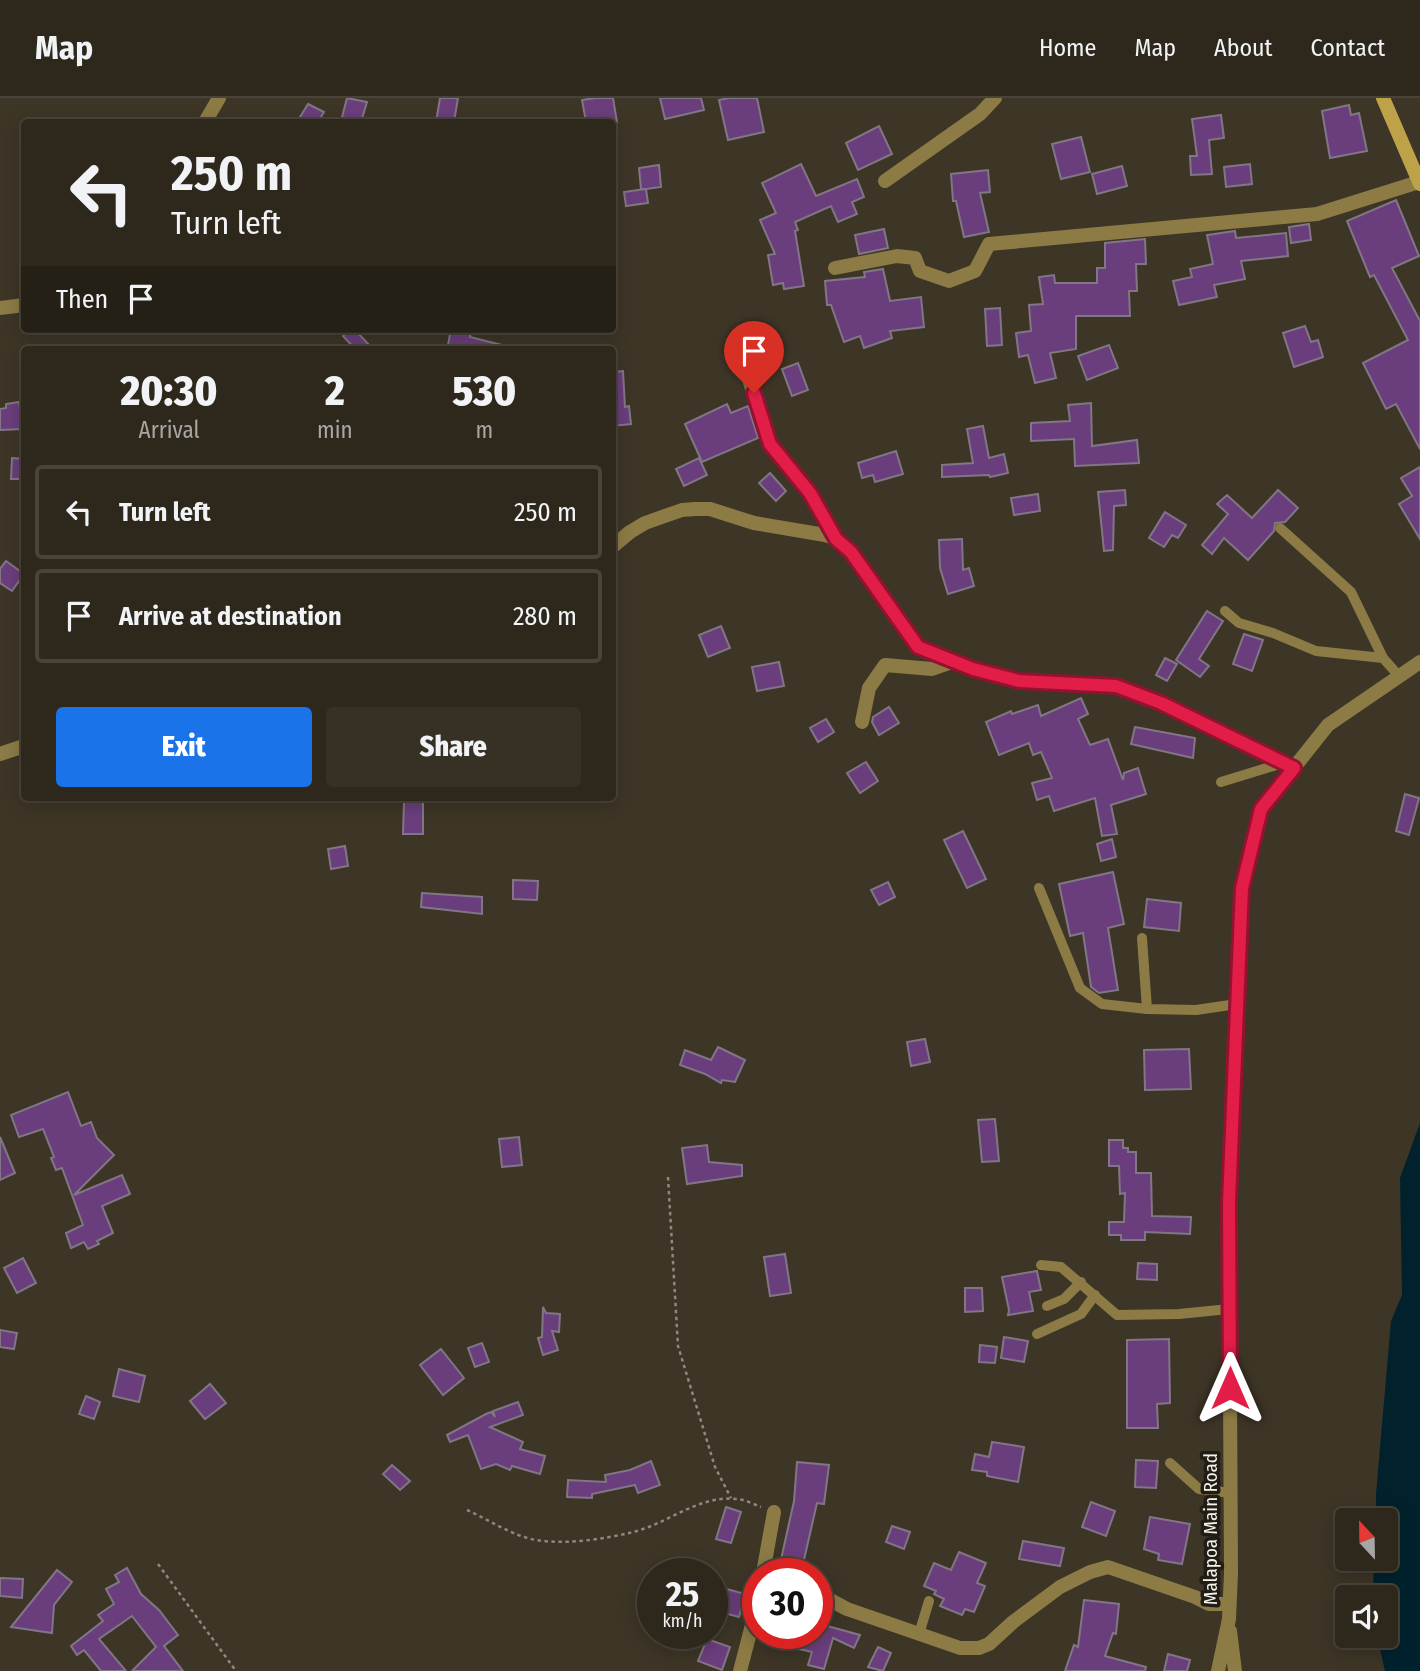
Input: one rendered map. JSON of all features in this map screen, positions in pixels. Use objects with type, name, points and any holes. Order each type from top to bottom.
[{"type":"main road","points":[[1383,98],[1419,183]]},
{"type":"street","points":[[207,119],[219,98]]},
{"type":"street","points":[[886,181],[980,114],[995,98]]},
{"type":"street","points":[[835,268],[897,256],[915,258],[920,271],[950,281],[975,271],[989,244],[1317,214],[1419,183]]},
{"type":"street","points":[[0,307],[21,305]]},
{"type":"street","points":[[746,367],[770,444],[810,493],[836,539],[851,552],[918,647],[973,669],[1019,681],[1116,686],[1161,703],[1288,766]]},
{"type":"street","points":[[616,543],[645,523],[682,510],[695,509],[710,509],[754,523],[836,539]]},
{"type":"street","points":[[862,722],[869,688],[885,665],[932,669],[956,661]]},
{"type":"street","name":"Malapoa Main Road","points":[[1218,1671],[1229,1611],[1229,1202],[1242,888],[1261,809],[1288,766],[1328,725],[1420,662]]},
{"type":"street","points":[[0,754],[21,747]]},
{"type":"street","points":[[766,1558],[774,1512]]},
{"type":"street","points":[[833,1602],[847,1609],[960,1648],[979,1648],[989,1644],[1013,1622],[1060,1587],[1090,1572],[1108,1567],[1229,1611],[1235,1671]]},
{"type":"street","points":[[740,1671],[747,1649]]},
{"type":"lane","points":[[1280,528],[1351,592],[1383,658],[1399,676]]},
{"type":"lane","points":[[1224,611],[1239,623],[1273,633],[1316,651],[1383,658]]},
{"type":"lane","points":[[1221,782],[1288,766]]},
{"type":"lane","points":[[1039,888],[1080,988],[1102,1004],[1147,1009],[1196,1010],[1237,1004]]},
{"type":"lane","points":[[1142,938],[1147,1009]]},
{"type":"lane","points":[[1041,1265],[1061,1267],[1117,1315],[1179,1314],[1229,1309]]},
{"type":"lane","points":[[1047,1306],[1064,1299],[1081,1282]]},
{"type":"lane","points":[[1037,1334],[1080,1314],[1095,1295]]},
{"type":"lane","points":[[1170,1463],[1199,1489],[1230,1493]]},
{"type":"lane","points":[[919,1634],[929,1601]]},
{"type":"path","points":[[668,1177],[678,1346],[715,1467],[730,1498]]},
{"type":"path","points":[[467,1510],[534,1540],[574,1541],[635,1532],[688,1509],[730,1498],[774,1512]]},
{"type":"path","points":[[158,1564],[236,1671]]},
{"type":"water","points":[[1420,1123],[1420,1671],[1385,1671],[1380,1648],[1398,1648],[1398,1585],[1373,1585],[1374,1572],[1398,1572],[1398,1508],[1376,1508],[1376,1494],[1391,1321],[1402,1295],[1400,1178]]},
{"type":"building","points":[[347,98],[367,102],[362,119],[342,117]]},
{"type":"building","points":[[440,98],[458,98],[454,119],[436,119]]},
{"type":"building","points":[[613,98],[617,122],[616,119],[585,119],[582,100]]},
{"type":"building","points":[[660,98],[701,98],[704,110],[665,119]]},
{"type":"building","points":[[757,98],[764,132],[728,140],[719,100]]},
{"type":"building","points":[[308,104],[324,112],[320,119],[300,117]]},
{"type":"building","points":[[1349,105],[1351,115],[1359,113],[1367,151],[1330,158],[1322,111]]},
{"type":"building","points":[[1221,115],[1224,138],[1209,140],[1212,174],[1191,175],[1190,156],[1197,156],[1192,119]]},
{"type":"building","points":[[879,126],[892,154],[858,170],[846,143]]},
{"type":"building","points":[[1081,137],[1090,172],[1061,179],[1052,144]]},
{"type":"building","points":[[801,164],[816,196],[857,179],[864,197],[852,202],[857,214],[838,222],[831,206],[795,222],[804,286],[784,289],[783,283],[773,285],[768,255],[775,254],[760,220],[776,213],[762,183]]},
{"type":"building","points":[[1250,164],[1252,184],[1226,187],[1224,167]]},
{"type":"building","points":[[659,165],[661,187],[646,189],[648,203],[626,206],[624,192],[645,189],[641,189],[639,168]]},
{"type":"building","points":[[1122,166],[1127,186],[1097,194],[1092,174]]},
{"type":"building","points":[[988,170],[990,192],[980,193],[989,232],[964,237],[956,201],[953,201],[951,174]]},
{"type":"building","points":[[1396,200],[1419,256],[1392,268],[1420,321],[1420,449],[1396,404],[1386,409],[1363,363],[1408,340],[1374,275],[1370,277],[1347,221]]},
{"type":"building","points":[[1309,224],[1311,240],[1291,243],[1289,227]]},
{"type":"building","points":[[884,229],[888,248],[859,254],[855,235]]},
{"type":"building","points":[[1235,231],[1236,238],[1286,233],[1288,256],[1241,261],[1245,279],[1214,285],[1217,297],[1179,305],[1173,281],[1192,277],[1190,269],[1213,264],[1207,235]]},
{"type":"building","points":[[1145,239],[1146,264],[1136,264],[1137,291],[1129,291],[1130,316],[1076,316],[1076,349],[1050,353],[1056,378],[1035,383],[1028,355],[1019,357],[1016,333],[1031,331],[1029,305],[1043,304],[1039,277],[1054,275],[1055,283],[1097,283],[1097,268],[1105,268],[1105,243]]},
{"type":"building","points":[[883,269],[890,301],[921,297],[924,327],[890,331],[892,338],[864,348],[860,336],[844,342],[831,305],[827,305],[825,281],[865,277],[864,272]]},
{"type":"building","points":[[1000,308],[1002,345],[987,346],[985,309]]},
{"type":"building","points":[[1305,326],[1311,342],[1318,340],[1323,357],[1294,367],[1283,333]]},
{"type":"building","points":[[346,333],[358,333],[370,346],[352,346],[343,336]]},
{"type":"building","points":[[450,333],[470,333],[470,337],[502,345],[502,346],[448,346]]},
{"type":"building","points":[[1109,345],[1118,368],[1087,380],[1078,356]]},
{"type":"building","points":[[798,363],[808,390],[792,396],[782,369]]},
{"type":"building","points":[[623,371],[625,407],[629,406],[631,424],[616,426],[616,372]]},
{"type":"building","points":[[19,402],[21,429],[0,430],[0,409],[6,408],[6,404]]},
{"type":"building","points":[[1091,403],[1092,446],[1137,440],[1139,463],[1075,466],[1074,439],[1031,441],[1031,423],[1070,421],[1068,405]]},
{"type":"building","points":[[727,404],[731,413],[748,406],[758,438],[702,462],[685,424]]},
{"type":"building","points":[[983,426],[989,458],[1004,454],[1008,473],[990,477],[942,477],[942,465],[973,463],[967,429]]},
{"type":"building","points":[[896,451],[903,474],[875,482],[873,475],[862,478],[858,463]]},
{"type":"building","points":[[12,458],[21,459],[21,479],[11,479]]},
{"type":"building","points":[[699,458],[707,475],[684,486],[676,469]]},
{"type":"building","points":[[1420,467],[1420,539],[1399,504],[1412,496],[1401,478]]},
{"type":"building","points":[[770,473],[786,491],[776,501],[759,483]]},
{"type":"building","points":[[1125,490],[1126,505],[1114,506],[1113,550],[1104,551],[1098,492]]},
{"type":"building","points":[[1278,490],[1298,508],[1285,522],[1275,523],[1274,531],[1248,560],[1224,538],[1212,554],[1202,545],[1228,514],[1217,504],[1227,495],[1252,518]]},
{"type":"building","points":[[1038,494],[1040,511],[1014,515],[1011,498]]},
{"type":"building","points":[[1165,512],[1186,525],[1178,538],[1172,535],[1164,547],[1149,538]]},
{"type":"building","points":[[962,539],[963,570],[969,568],[974,586],[948,594],[940,568],[939,540]]},
{"type":"building","points":[[6,561],[21,572],[21,578],[12,591],[0,583],[0,569]]},
{"type":"building","points":[[1207,611],[1223,621],[1199,659],[1209,666],[1200,677],[1176,660]]},
{"type":"building","points":[[721,626],[730,648],[708,657],[699,635]]},
{"type":"building","points":[[1244,634],[1263,640],[1252,671],[1233,664]]},
{"type":"building","points":[[1165,658],[1177,664],[1167,681],[1156,675]]},
{"type":"building","points":[[779,662],[784,686],[757,691],[752,667]]},
{"type":"building","points":[[1081,698],[1088,714],[1078,719],[1090,745],[1108,739],[1123,780],[1124,773],[1138,768],[1146,794],[1111,805],[1117,834],[1102,836],[1095,798],[1054,811],[1049,796],[1037,800],[1032,783],[1052,778],[1041,752],[1033,755],[1029,743],[999,755],[986,722],[1011,711],[1012,714],[1038,705],[1041,716]]},
{"type":"building","points":[[889,707],[899,723],[879,735],[872,722],[873,717]]},
{"type":"building","points":[[826,719],[834,732],[818,742],[810,728]]},
{"type":"building","points":[[1135,727],[1195,738],[1193,758],[1131,744]]},
{"type":"building","points":[[866,762],[878,781],[860,793],[847,773]]},
{"type":"building","points":[[1405,794],[1419,798],[1409,835],[1396,831]]},
{"type":"building","points":[[404,801],[423,801],[423,834],[403,834]]},
{"type":"building","points":[[963,831],[986,879],[967,888],[944,840]]},
{"type":"building","points":[[1112,839],[1116,857],[1101,861],[1097,844]]},
{"type":"building","points":[[345,846],[348,866],[331,869],[328,849]]},
{"type":"building","points":[[1113,872],[1124,924],[1108,928],[1118,990],[1099,993],[1091,987],[1083,933],[1070,936],[1059,884]]},
{"type":"building","points":[[513,880],[538,881],[537,900],[513,899]]},
{"type":"building","points":[[888,882],[895,897],[879,905],[871,890]]},
{"type":"building","points":[[422,893],[482,897],[482,914],[421,907]]},
{"type":"building","points":[[1147,899],[1181,903],[1179,931],[1144,927]]},
{"type":"building","points":[[925,1039],[930,1062],[911,1066],[907,1042]]},
{"type":"building","points":[[718,1047],[745,1060],[735,1082],[722,1080],[721,1083],[680,1065],[685,1050],[711,1060]]},
{"type":"building","points":[[1189,1049],[1191,1089],[1145,1090],[1144,1050]]},
{"type":"building","points":[[68,1092],[81,1126],[91,1122],[97,1138],[114,1155],[74,1195],[122,1175],[130,1194],[102,1206],[113,1233],[88,1249],[84,1242],[71,1248],[66,1233],[83,1225],[62,1168],[56,1170],[51,1158],[54,1157],[43,1129],[19,1137],[11,1115]]},
{"type":"building","points":[[995,1119],[999,1161],[982,1162],[978,1120]]},
{"type":"building","points":[[0,1137],[15,1173],[0,1180]]},
{"type":"building","points":[[519,1137],[522,1165],[502,1167],[499,1139]]},
{"type":"building","points":[[1109,1140],[1123,1140],[1123,1148],[1128,1148],[1128,1152],[1136,1152],[1136,1173],[1151,1173],[1152,1216],[1191,1217],[1190,1234],[1145,1232],[1145,1240],[1121,1240],[1121,1235],[1109,1235],[1109,1222],[1124,1222],[1125,1193],[1120,1194],[1119,1166],[1109,1166]]},
{"type":"building","points":[[707,1145],[709,1162],[742,1165],[742,1176],[687,1184],[682,1148]]},
{"type":"building","points":[[785,1254],[791,1293],[770,1296],[764,1257]]},
{"type":"building","points":[[23,1258],[36,1283],[17,1293],[4,1268]]},
{"type":"building","points":[[1138,1263],[1157,1264],[1157,1280],[1137,1279]]},
{"type":"building","points":[[1037,1271],[1041,1290],[1029,1292],[1033,1311],[1008,1315],[1002,1277]]},
{"type":"building","points":[[965,1288],[982,1288],[983,1311],[965,1312]]},
{"type":"building","points":[[543,1307],[546,1313],[560,1314],[559,1332],[552,1331],[558,1350],[543,1355],[538,1338],[542,1337]]},
{"type":"building","points":[[0,1330],[17,1333],[14,1349],[0,1347]]},
{"type":"building","points":[[1004,1337],[1028,1341],[1024,1362],[1001,1358]]},
{"type":"building","points":[[1169,1339],[1170,1403],[1157,1404],[1158,1428],[1127,1428],[1127,1340]]},
{"type":"building","points":[[482,1343],[489,1362],[475,1367],[468,1348]]},
{"type":"building","points":[[980,1345],[997,1347],[995,1363],[979,1362]]},
{"type":"building","points":[[441,1349],[464,1378],[443,1395],[420,1365]]},
{"type":"building","points":[[119,1369],[145,1376],[139,1402],[113,1396]]},
{"type":"building","points":[[210,1384],[226,1403],[205,1419],[190,1401]]},
{"type":"building","points":[[86,1396],[100,1402],[94,1419],[79,1414]]},
{"type":"building","points":[[518,1402],[523,1415],[490,1427],[523,1442],[520,1449],[545,1456],[540,1474],[512,1466],[510,1470],[496,1464],[481,1469],[468,1435],[450,1442],[447,1435],[491,1412],[495,1417],[493,1411]]},
{"type":"building","points":[[992,1442],[1024,1447],[1018,1482],[972,1470],[975,1454],[989,1457]]},
{"type":"building","points":[[1136,1460],[1158,1461],[1156,1488],[1135,1487]]},
{"type":"building","points":[[651,1461],[660,1485],[638,1493],[635,1485],[592,1494],[592,1498],[567,1497],[568,1480],[606,1482],[605,1475],[630,1470]]},
{"type":"building","points":[[797,1462],[829,1465],[824,1504],[817,1503],[804,1558],[781,1558],[794,1501]]},
{"type":"building","points":[[392,1465],[410,1481],[400,1490],[383,1474]]},
{"type":"building","points":[[1091,1502],[1115,1511],[1106,1536],[1082,1527]]},
{"type":"building","points":[[726,1507],[741,1512],[731,1543],[716,1539]]},
{"type":"building","points":[[1150,1517],[1190,1524],[1182,1564],[1158,1560],[1159,1554],[1144,1549]]},
{"type":"building","points":[[892,1526],[910,1532],[904,1549],[886,1542]]},
{"type":"building","points":[[1023,1541],[1064,1548],[1060,1566],[1019,1559]]},
{"type":"building","points":[[959,1552],[986,1563],[977,1583],[985,1586],[974,1612],[965,1609],[962,1615],[940,1606],[944,1599],[934,1594],[936,1591],[924,1586],[934,1563],[951,1570]]},
{"type":"building","points":[[127,1568],[141,1594],[159,1610],[178,1635],[164,1646],[183,1671],[132,1671],[156,1647],[132,1616],[99,1639],[126,1671],[101,1671],[84,1650],[77,1655],[71,1646],[103,1621],[98,1615],[114,1604],[106,1589],[119,1582],[115,1575]]},
{"type":"building","points":[[57,1570],[72,1582],[54,1605],[52,1633],[11,1627]]},
{"type":"building","points":[[0,1578],[23,1579],[22,1598],[0,1596]]},
{"type":"building","points":[[728,1589],[742,1593],[739,1617],[728,1614]]},
{"type":"building","points":[[1084,1600],[1119,1604],[1116,1634],[1113,1633],[1105,1656],[1146,1667],[1145,1671],[1065,1671],[1074,1645],[1078,1647]]},
{"type":"building","points":[[833,1628],[860,1635],[854,1648],[833,1638]]},
{"type":"building","points":[[730,1647],[722,1670],[698,1661],[703,1649]]},
{"type":"building","points":[[878,1647],[891,1653],[883,1671],[868,1667]]},
{"type":"building","points":[[799,1649],[830,1649],[824,1669],[808,1665],[812,1652]]},
{"type":"building","points":[[1168,1654],[1190,1660],[1187,1671],[1164,1671]]},
{"type":"route","points":[[754,393],[770,444],[810,493],[836,539],[851,552],[918,647],[973,669],[1019,681],[1116,686],[1161,703],[1294,768],[1261,809],[1242,888],[1229,1202],[1230,1388]]}]
